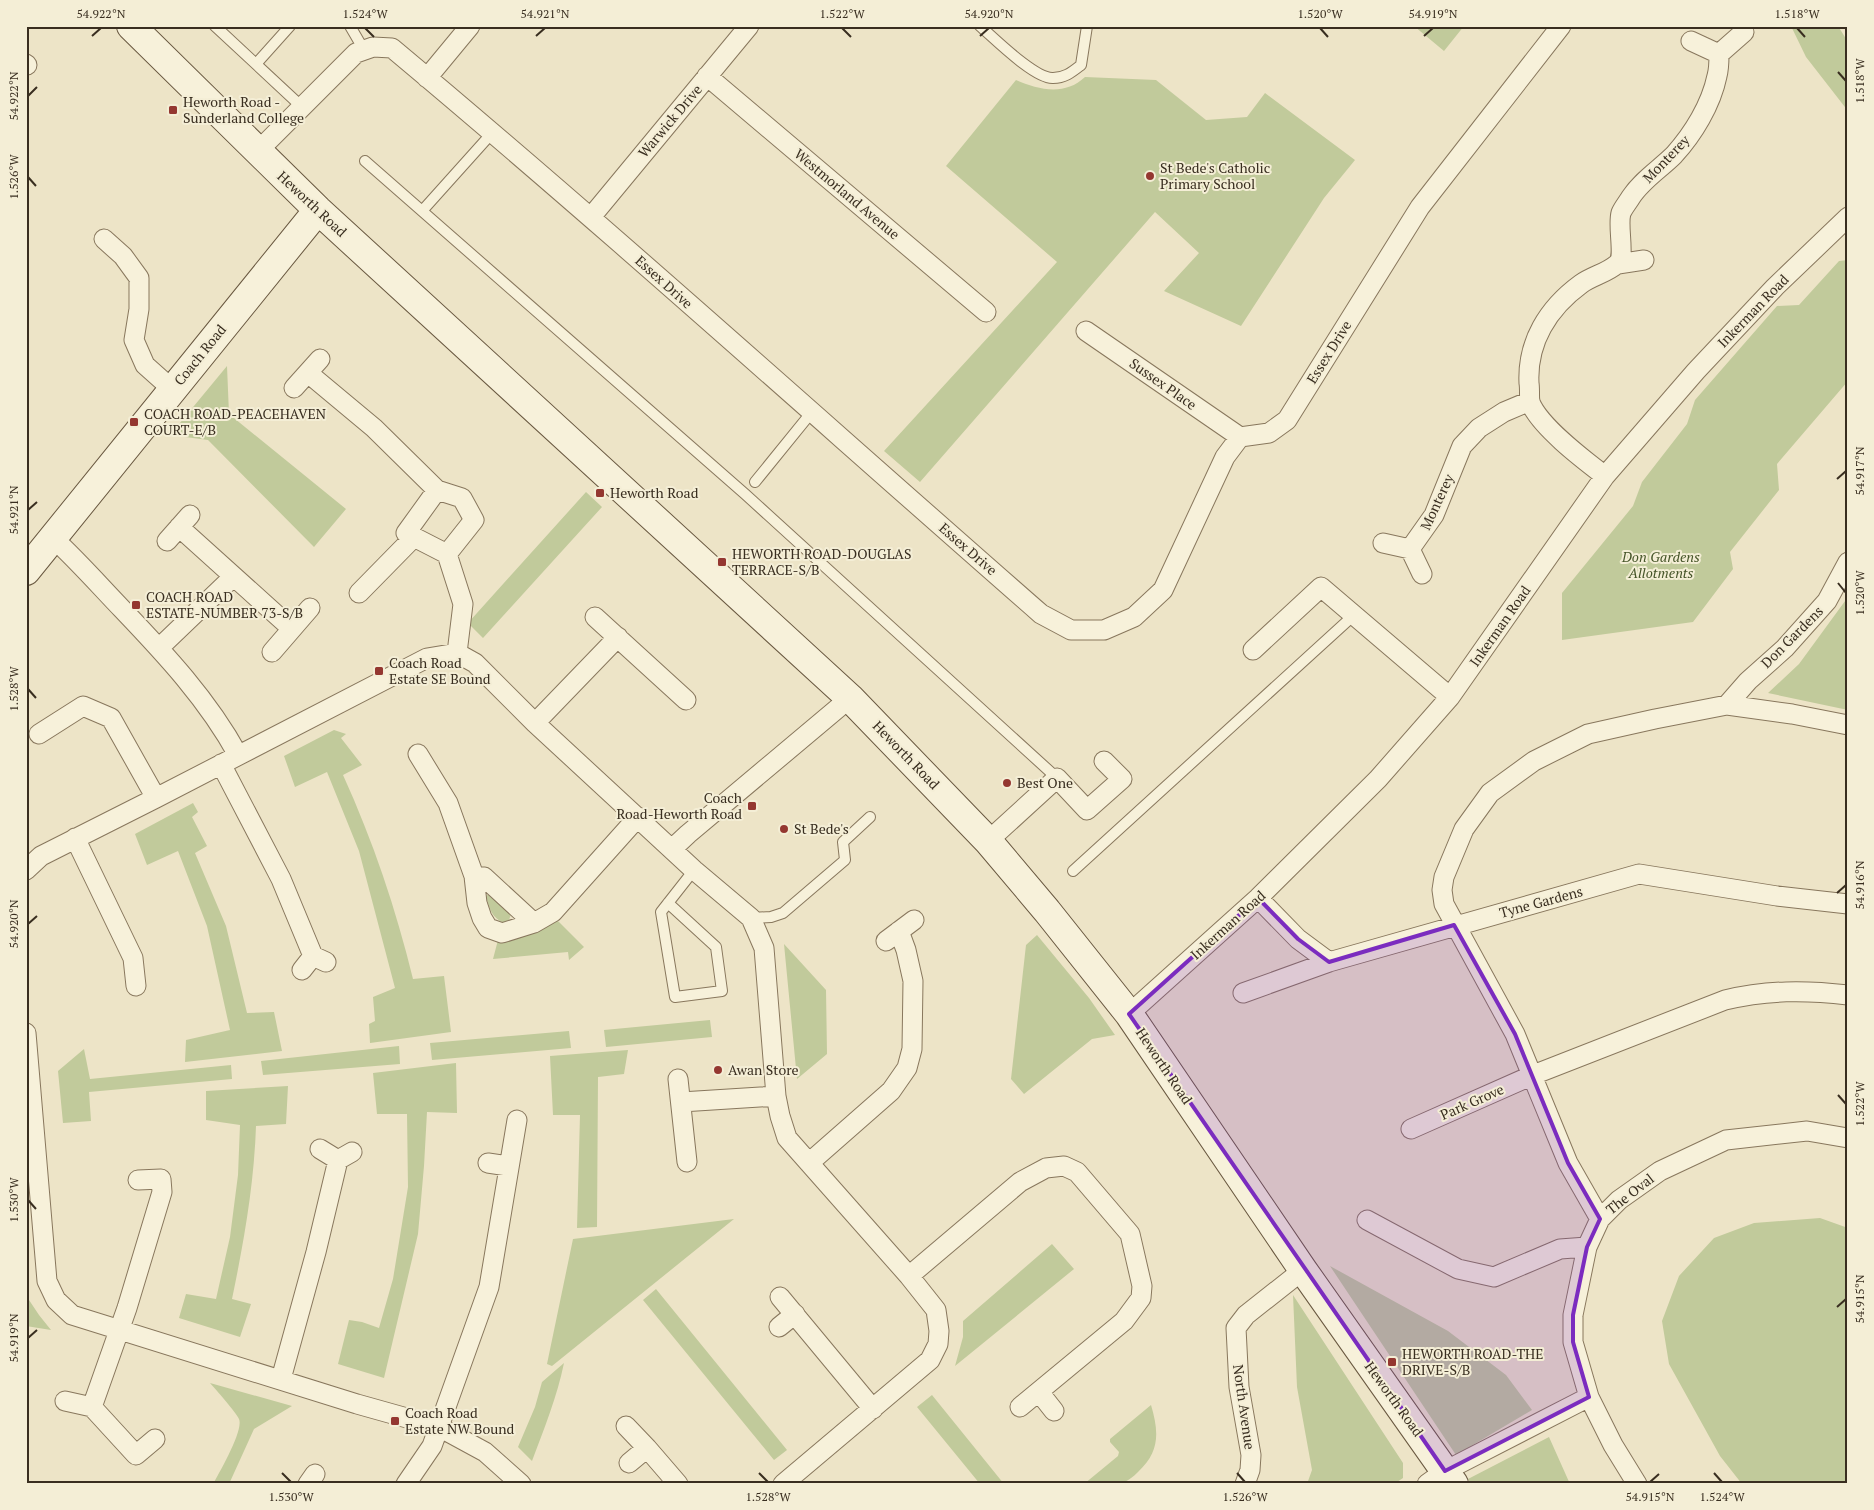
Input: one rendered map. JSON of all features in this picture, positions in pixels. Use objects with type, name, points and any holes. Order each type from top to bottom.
[{"type":"street","name":"Heworth Road","points":[[131,26],[318,210],[850,698],[988,841],[1047,911],[1129,1014],[1442,1479]]},
{"type":"street","points":[[428,78],[470,26]]},
{"type":"street","name":"Warwick Drive","points":[[591,217],[749,26]]},
{"type":"street","name":"Essex Drive","points":[[364,50],[373,47],[392,48],[591,217],[1041,614],[1071,630],[1104,630],[1134,617],[1163,590],[1225,457],[1240,437],[1268,434],[1286,420],[1420,206],[1561,26]]},
{"type":"street","points":[[1691,41],[1719,54],[1744,32]]},
{"type":"street","points":[[257,152],[356,53],[364,50]]},
{"type":"street","name":"Monterey","points":[[1618,264],[1622,256],[1619,232],[1621,212],[1632,195],[1674,154],[1692,132],[1709,102],[1718,76],[1719,54]]},
{"type":"street","name":"Westmorland Avenue","points":[[707,76],[986,312]]},
{"type":"street","name":"Coach Road","points":[[26,570],[318,210]]},
{"type":"street","name":"Inkerman Road","points":[[1129,1014],[1258,898],[1378,779],[1450,697],[1605,476],[1696,371],[1775,287],[1848,217]]},
{"type":"street","points":[[104,239],[123,256],[139,278],[139,309],[134,340],[145,365],[173,390]]},
{"type":"street","points":[[1605,476],[1570,449],[1540,418],[1530,402],[1528,366],[1535,340],[1544,322],[1560,303],[1581,284],[1618,264],[1644,260]]},
{"type":"street","name":"Sussex Place","points":[[1086,331],[1240,437]]},
{"type":"street","points":[[294,388],[320,359]]},
{"type":"street","points":[[308,373],[374,428],[438,490],[462,498],[474,520],[447,554]]},
{"type":"street","name":"Monterey","points":[[1410,549],[1434,515],[1462,446],[1479,428],[1504,412],[1530,402]]},
{"type":"street","points":[[438,490],[406,532],[413,538],[447,554],[462,604],[457,653]]},
{"type":"street","points":[[179,528],[291,628]]},
{"type":"street","points":[[53,538],[159,648],[198,694],[228,737],[238,755]]},
{"type":"street","points":[[359,594],[413,538]]},
{"type":"street","points":[[1383,542],[1410,549],[1422,574]]},
{"type":"street","name":"Don Gardens","points":[[1728,705],[1748,681],[1784,648],[1827,601],[1848,562]]},
{"type":"street","points":[[159,648],[233,577]]},
{"type":"street","points":[[1253,650],[1321,587],[1450,697]]},
{"type":"street","points":[[272,652],[310,608]]},
{"type":"street","points":[[595,617],[618,638],[678,681],[686,700]]},
{"type":"street","points":[[535,723],[618,638]]},
{"type":"street","points":[[26,870],[41,856],[75,838],[427,658],[457,653],[475,663],[535,723],[694,870],[751,918],[764,948],[776,1096],[787,1138],[909,1276],[936,1310],[939,1330],[938,1344],[930,1360],[783,1484]]},
{"type":"street","points":[[672,849],[850,698]]},
{"type":"street","points":[[1600,1219],[1568,1163],[1515,1034],[1444,904],[1442,890],[1444,877],[1464,828],[1490,793],[1534,761],[1588,734],[1728,705],[1792,714],[1848,725]]},
{"type":"street","points":[[39,734],[83,706],[112,718],[156,798]]},
{"type":"street","points":[[418,754],[448,803],[474,876],[477,903],[482,918],[488,928],[502,933],[534,924],[553,912],[638,817]]},
{"type":"street","points":[[988,841],[1057,778],[1087,810],[1122,780],[1104,760]]},
{"type":"street","points":[[221,764],[281,879],[314,963]]},
{"type":"street","points":[[75,838],[133,958],[136,986]]},
{"type":"street","name":"Tyne Gardens","points":[[1243,993],[1329,962],[1639,874],[1777,896],[1848,904]]},
{"type":"street","points":[[474,876],[484,877],[534,924]]},
{"type":"street","points":[[1258,898],[1298,939],[1329,962]]},
{"type":"street","points":[[809,1163],[891,1091],[907,1068],[912,1049],[912,981],[900,931]]},
{"type":"street","name":"Park Grove","points":[[1410,1129],[1533,1075],[1725,1000],[1755,993],[1812,991],[1848,995]]},
{"type":"street","points":[[26,1033],[33,1195],[47,1281],[56,1300],[72,1315],[357,1404],[439,1427],[485,1452],[521,1484]]},
{"type":"street","points":[[678,1079],[681,1102],[675,1136],[687,1162]]},
{"type":"street","points":[[681,1102],[776,1096]]},
{"type":"street","points":[[406,1484],[432,1446],[489,1287],[517,1120]]},
{"type":"street","name":"The Oval","points":[[1637,1484],[1613,1445],[1589,1396],[1573,1342],[1573,1315],[1587,1247],[1600,1219],[1619,1200],[1660,1171],[1726,1140],[1807,1131],[1848,1138]]},
{"type":"street","points":[[281,1379],[345,1156],[320,1150]]},
{"type":"street","points":[[488,1163],[508,1166]]},
{"type":"street","points":[[909,1276],[1020,1182],[1046,1168],[1064,1166],[1077,1172],[1130,1234],[1142,1286],[1141,1298],[1124,1321],[1020,1406]]},
{"type":"street","points":[[92,1407],[120,1330],[162,1192],[161,1179],[138,1180]]},
{"type":"street","points":[[1366,1220],[1458,1269],[1494,1277],[1560,1248],[1587,1247]]},
{"type":"street","name":"North Avenue","points":[[1245,1484],[1250,1470],[1252,1455],[1239,1387],[1236,1328],[1246,1315],[1303,1270]]},
{"type":"street","points":[[780,1297],[873,1409]]},
{"type":"street","points":[[779,1327],[795,1314]]},
{"type":"street","points":[[1038,1392],[1054,1411]]},
{"type":"street","points":[[1442,1479],[1589,1396]]},
{"type":"street","points":[[65,1401],[92,1407],[136,1455],[155,1439]]},
{"type":"street","points":[[626,1426],[678,1484]]},
{"type":"street","points":[[629,1464],[647,1448]]},
{"type":"lane","points":[[215,26],[302,107]]},
{"type":"lane","points":[[256,64],[290,26]]},
{"type":"lane","points":[[350,26],[364,50]]},
{"type":"lane","points":[[980,26],[1028,66],[1042,76],[1052,78],[1067,76],[1080,65],[1087,26]]},
{"type":"lane","points":[[422,211],[492,133]]},
{"type":"lane","points":[[365,161],[745,494],[1057,778]]},
{"type":"lane","points":[[756,482],[811,413]]},
{"type":"lane","points":[[1073,871],[1354,615]]},
{"type":"lane","points":[[751,918],[771,917],[783,913],[845,860],[843,842],[870,817]]},
{"type":"lane","points":[[668,903],[716,947],[722,991],[674,997],[661,912],[668,903],[694,870]]},
{"type":"highlighted area","points":[[1258,898],[1298,939],[1329,962],[1454,925],[1515,1034],[1568,1163],[1600,1219],[1587,1247],[1573,1315],[1573,1342],[1589,1397],[1445,1471],[1129,1014]]},
{"type":"green space","points":[[1414,26],[1464,26],[1444,51]]},
{"type":"green space","points":[[1791,26],[1838,26],[1848,42],[1848,111],[1806,57]]},
{"type":"green space","name":"St Bede's Catholic Primary School","points":[[1085,77],[1156,80],[1206,120],[1247,117],[1265,93],[1355,160],[1324,198],[1241,326],[1164,291],[1199,253],[1155,212],[920,482],[884,451],[1057,262],[946,166],[1016,80],[1043,88],[1060,89],[1069,87]]},
{"type":"green space","name":"Don Gardens Allotments","points":[[1848,260],[1848,381],[1777,464],[1779,490],[1730,552],[1733,569],[1693,622],[1562,640],[1562,593],[1633,506],[1642,482],[1687,424],[1695,400],[1777,306],[1799,305],[1839,261]]},
{"type":"green space","points":[[227,366],[229,414],[346,509],[314,547],[208,440],[170,435]]},
{"type":"green space","points":[[586,492],[602,507],[483,638],[468,623]]},
{"type":"green space","points":[[1848,597],[1848,710],[1768,693],[1799,664]]},
{"type":"green space","points":[[334,730],[346,734],[341,738],[362,765],[343,775],[383,876],[413,979],[444,976],[451,1032],[370,1043],[369,1024],[375,1021],[373,997],[395,988],[359,851],[327,772],[295,787],[284,756]]},
{"type":"green space","points":[[193,803],[198,812],[192,817],[207,846],[195,853],[226,926],[247,1013],[274,1012],[282,1051],[185,1062],[186,1040],[230,1030],[207,926],[178,851],[147,865],[135,834]]},
{"type":"green space","points":[[489,894],[511,914],[509,920],[504,923],[494,915],[486,896]]},
{"type":"green space","points":[[557,920],[584,947],[569,960],[568,952],[493,959],[498,940]]},
{"type":"green space","points":[[1037,935],[1089,998],[1115,1035],[1092,1039],[1024,1094],[1011,1079],[1026,945]]},
{"type":"green space","points":[[784,944],[826,990],[827,1054],[797,1079]]},
{"type":"green space","points":[[710,1020],[712,1037],[606,1047],[604,1030]]},
{"type":"green space","points":[[569,1031],[571,1048],[432,1060],[430,1043]]},
{"type":"green space","points":[[399,1046],[400,1064],[263,1075],[261,1061]]},
{"type":"green space","points":[[84,1049],[90,1079],[231,1065],[232,1079],[89,1092],[91,1121],[63,1123],[58,1071]]},
{"type":"green space","points":[[628,1050],[624,1074],[598,1077],[597,1227],[577,1228],[580,1115],[553,1115],[550,1056]]},
{"type":"green space","points":[[456,1063],[457,1113],[427,1112],[418,1234],[384,1378],[338,1364],[349,1320],[379,1328],[393,1279],[408,1187],[407,1114],[377,1114],[373,1073]]},
{"type":"green space","points":[[288,1086],[286,1124],[256,1126],[248,1213],[232,1299],[251,1304],[240,1337],[179,1318],[186,1294],[216,1299],[230,1237],[238,1175],[240,1125],[206,1120],[206,1091]]},
{"type":"green space","points":[[1820,1218],[1848,1228],[1848,1484],[1742,1484],[1720,1456],[1669,1364],[1662,1321],[1679,1276],[1714,1238],[1754,1223]]},
{"type":"green space","points":[[734,1219],[552,1366],[547,1364],[573,1239]]},
{"type":"green space","points":[[1052,1244],[1074,1269],[955,1366],[963,1337],[963,1321]]},
{"type":"green space","points":[[1330,1266],[1448,1331],[1506,1375],[1532,1410],[1456,1455]]},
{"type":"green space","points":[[656,1289],[787,1450],[774,1460],[643,1300]]},
{"type":"green space","points":[[1293,1295],[1403,1463],[1403,1478],[1394,1484],[1307,1484],[1312,1470],[1297,1387]]},
{"type":"green space","points":[[29,1300],[39,1315],[51,1330],[26,1326]]},
{"type":"green space","points":[[564,1363],[554,1401],[532,1461],[518,1447],[535,1407],[542,1382]]},
{"type":"green space","points":[[210,1383],[292,1406],[254,1429],[229,1484],[213,1484],[235,1442],[240,1425],[239,1419]]},
{"type":"green space","points":[[932,1395],[1004,1484],[980,1484],[917,1407]]},
{"type":"green space","points":[[1151,1405],[1156,1441],[1154,1449],[1145,1464],[1133,1477],[1122,1483],[1109,1485],[1084,1484],[1118,1456],[1119,1452],[1110,1442],[1110,1439]]},
{"type":"green space","points":[[1549,1437],[1570,1484],[1471,1484],[1468,1479]]},
{"type":"place","name":"Heworth Road - Sunderland College","points":[[173,110]]},
{"type":"place","name":"St Bede's Catholic Primary School","points":[[1150,176]]},
{"type":"place","name":"COACH ROAD-PEACEHAVEN COURT-E/B","points":[[134,422]]},
{"type":"place","name":"Heworth Road","points":[[600,493]]},
{"type":"place","name":"HEWORTH ROAD-DOUGLAS TERRACE-S/B","points":[[722,562]]},
{"type":"place","name":"COACH ROAD ESTATE-NUMBER 73-S/B","points":[[136,605]]},
{"type":"place","name":"Coach Road Estate SE Bound","points":[[379,671]]},
{"type":"place","name":"Best One","points":[[1007,783]]},
{"type":"place","name":"Coach Road-Heworth Road","points":[[752,806]]},
{"type":"place","name":"St Bede's","points":[[784,829]]},
{"type":"place","name":"Awan Store","points":[[718,1070]]},
{"type":"place","name":"HEWORTH ROAD-THE DRIVE-S/B","points":[[1392,1362]]},
{"type":"place","name":"Coach Road Estate NW Bound","points":[[395,1421]]}]
